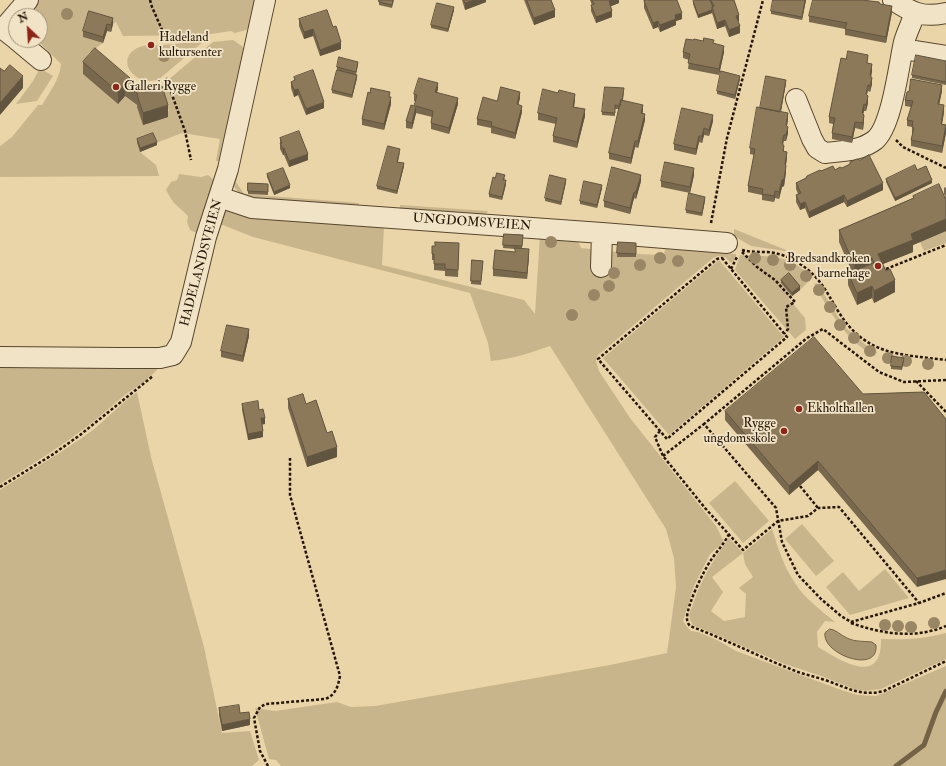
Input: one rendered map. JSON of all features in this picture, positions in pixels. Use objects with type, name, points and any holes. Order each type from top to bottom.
[{"type":"street","points":[[21,8],[28,0]]},
{"type":"street","name":"HADELANDSVEIEN","points":[[173,355],[181,342],[206,237],[228,168],[265,0]]},
{"type":"street","points":[[893,0],[921,15],[935,16],[946,13]]},
{"type":"street","points":[[796,99],[812,139],[817,148],[825,153],[857,149],[875,140],[884,129],[903,49],[915,13]]},
{"type":"street","points":[[8,23],[3,29],[8,33]]},
{"type":"street","points":[[26,48],[41,60]]},
{"type":"street","points":[[903,49],[946,56]]},
{"type":"street","name":"UNGDOMSVEIEN","points":[[219,197],[252,208],[602,233],[725,244]]},
{"type":"street","points":[[601,267],[602,233]]},
{"type":"street","points":[[0,357],[160,358],[173,355]]},
{"type":"path","points":[[150,0],[167,41]]},
{"type":"path","points":[[725,244],[727,138],[763,0]]},
{"type":"path","points":[[166,78],[185,131],[191,160]]},
{"type":"path","points":[[884,129],[903,146],[946,168]]},
{"type":"path","points":[[725,244],[775,280],[794,302],[786,307],[788,329],[784,334]]},
{"type":"path","points":[[725,244],[750,252],[775,253],[800,264],[815,275],[845,322],[875,347],[890,352],[946,360]]},
{"type":"path","points":[[886,269],[946,245]]},
{"type":"path","points":[[722,258],[787,337],[667,439],[660,431],[598,359],[717,259],[722,258]]},
{"type":"path","points":[[663,456],[704,424],[807,338],[823,329],[879,372],[904,382],[946,380]]},
{"type":"path","points":[[0,487],[52,455],[80,435],[156,374],[173,355]]},
{"type":"path","points":[[916,381],[946,412]]},
{"type":"path","points":[[704,424],[776,508],[782,542],[798,575],[821,599],[841,616],[868,629],[892,634],[915,633],[946,626]]},
{"type":"path","points":[[660,431],[655,436],[663,456],[705,508],[743,550],[778,521],[808,516],[818,508],[839,507],[919,603]]},
{"type":"path","points":[[268,766],[260,752],[254,718],[260,707],[266,704],[325,699],[330,697],[338,686],[340,676],[290,495],[290,458]]},
{"type":"path","points":[[800,486],[818,508]]},
{"type":"path","points":[[729,534],[725,542],[715,553],[694,593],[686,617],[690,626],[799,672],[825,680],[851,691],[866,693],[884,691],[946,661]]},
{"type":"path","points":[[851,622],[919,603],[946,593]]},
{"type":"shaded area","points":[[34,0],[258,0],[252,26],[246,30],[235,33],[231,31],[204,35],[123,36],[116,22],[113,24],[89,17],[83,37],[103,43],[88,54],[95,60],[118,104],[125,96],[138,106],[167,112],[169,111],[163,84],[213,42],[233,40],[242,46],[245,52],[223,155],[219,161],[216,161],[220,139],[182,133],[156,143],[137,143],[140,152],[156,165],[159,176],[0,177],[0,146],[12,137],[38,105],[42,105],[54,86],[59,75],[61,64],[45,48],[48,48],[48,8],[28,8]]},
{"type":"shaded area","points":[[203,42],[158,80],[142,80],[132,73],[127,63],[131,53],[140,47]]},
{"type":"shaded area","points":[[40,68],[53,76],[37,101],[16,104],[33,81]]},
{"type":"shaded area","points":[[243,149],[236,182],[244,194],[359,203],[358,206],[244,199],[232,184]]},
{"type":"shaded area","points":[[179,174],[201,177],[208,175],[215,181],[199,234],[190,230],[187,222],[188,216],[173,202],[166,190],[171,182],[177,180]]},
{"type":"shaded area","points":[[400,205],[488,211],[485,215],[400,209]]},
{"type":"shaded area","points":[[225,209],[329,224],[384,227],[382,265],[524,300],[535,314],[540,235],[578,241],[581,248],[618,252],[618,257],[635,257],[636,254],[664,255],[665,249],[736,254],[736,258],[731,263],[725,257],[718,256],[713,258],[597,356],[596,361],[599,371],[630,418],[716,526],[724,542],[710,554],[694,586],[683,621],[691,631],[698,632],[717,640],[736,651],[858,695],[876,696],[946,666],[946,766],[281,766],[276,760],[269,759],[255,708],[275,711],[337,702],[351,707],[375,706],[610,665],[667,653],[676,587],[674,558],[666,529],[550,346],[514,357],[491,361],[488,343],[470,293],[253,237],[223,225],[214,228]]},
{"type":"shaded area","points":[[734,229],[791,252],[751,246],[734,236]]},
{"type":"shaded area","points":[[946,231],[946,243],[924,251],[920,242]]},
{"type":"shaded area","points":[[740,255],[781,258],[798,266],[813,277],[800,290],[789,276],[792,296],[789,299],[805,318],[806,330],[795,339],[735,270]]},
{"type":"shaded area","points":[[719,260],[784,337],[669,435],[603,358]]},
{"type":"shaded area","points":[[817,283],[844,326],[866,345],[877,352],[875,356],[865,350],[847,334],[826,305],[814,284]]},
{"type":"shaded area","points":[[0,362],[160,366],[146,380],[83,429],[48,454],[0,484]]},
{"type":"shaded area","points":[[137,392],[151,457],[204,647],[222,733],[250,731],[259,760],[252,766],[0,766],[0,490],[82,438]]},
{"type":"shaded area","points":[[735,481],[769,521],[743,543],[709,503]]},
{"type":"shaded area","points":[[802,524],[834,561],[816,576],[785,539]]},
{"type":"shaded area","points":[[772,529],[784,564],[799,589],[808,599],[835,622],[825,621],[817,632],[818,647],[837,658],[858,666],[867,666],[875,663],[879,654],[881,639],[914,639],[946,633],[946,659],[881,689],[865,691],[854,689],[782,663],[693,625],[689,617],[696,594],[708,570],[729,538],[743,553]],"holes":[[[743,553],[745,564],[753,577],[739,588],[746,594],[745,617],[724,621],[711,611],[723,592],[712,577]]]},
{"type":"shaded area","points":[[885,569],[909,598],[850,615],[826,587],[843,572],[859,591]]},
{"type":"shaded area","points":[[830,629],[856,641],[872,642],[876,645],[875,654],[869,659],[860,660],[840,654],[826,641],[825,633]]},
{"type":"building","points":[[379,0],[393,0],[392,5],[379,2]]},
{"type":"building","points":[[464,0],[475,0],[465,3]]},
{"type":"building","points":[[527,0],[551,0],[555,10],[534,18]]},
{"type":"building","points":[[592,0],[611,0],[609,1],[612,11],[596,17],[591,5],[594,4]]},
{"type":"building","points":[[677,0],[682,13],[675,15],[676,19],[660,25],[658,21],[653,23],[644,1]]},
{"type":"building","points":[[710,0],[713,7],[712,10],[698,15],[693,1]]},
{"type":"building","points":[[711,0],[734,0],[739,15],[736,16],[740,26],[729,30],[725,20],[717,23],[712,7],[714,6]]},
{"type":"building","points":[[773,0],[805,0],[802,17],[771,11]]},
{"type":"building","points":[[813,0],[862,0],[879,2],[880,4],[892,6],[886,37],[845,29],[847,23],[809,16]]},
{"type":"building","points":[[437,3],[454,7],[448,29],[431,25]]},
{"type":"building","points":[[327,10],[333,27],[336,26],[341,42],[320,50],[313,29],[304,32],[299,19]]},
{"type":"building","points":[[89,11],[113,18],[111,25],[107,24],[103,37],[83,31]]},
{"type":"building","points":[[704,38],[714,40],[713,43],[724,46],[719,69],[688,63],[690,54],[683,52],[686,39],[703,41]]},
{"type":"building","points":[[95,48],[145,92],[162,86],[168,105],[143,113],[137,95],[138,94],[125,84],[118,92],[83,62]]},
{"type":"building","points":[[848,51],[868,55],[867,63],[872,64],[870,75],[872,78],[870,86],[868,85],[866,94],[868,96],[862,113],[864,115],[863,123],[855,122],[852,137],[832,133],[835,118],[829,117],[841,58],[846,59]]},
{"type":"building","points":[[916,55],[946,61],[946,82],[912,75]]},
{"type":"building","points":[[339,57],[358,62],[356,72],[337,67]]},
{"type":"building","points":[[10,65],[23,76],[0,103],[0,68],[4,71]]},
{"type":"building","points":[[313,70],[324,102],[306,109],[298,89],[294,90],[291,82],[295,80],[294,77]]},
{"type":"building","points":[[337,70],[357,75],[352,95],[332,90]]},
{"type":"building","points":[[721,71],[740,76],[735,95],[717,91]]},
{"type":"building","points":[[766,76],[786,80],[780,112],[760,108]]},
{"type":"building","points":[[419,78],[438,83],[435,92],[458,98],[449,128],[431,123],[433,111],[416,106],[412,123],[406,121],[411,105],[414,106],[417,95],[414,94]]},
{"type":"building","points":[[911,79],[942,85],[938,104],[944,105],[941,124],[946,125],[942,146],[911,140],[914,128],[912,127],[913,121],[907,120],[913,101],[905,100],[907,92],[909,91]]},
{"type":"building","points":[[501,87],[520,92],[517,104],[522,106],[515,133],[491,126],[492,122],[477,119],[483,97],[497,101]]},
{"type":"building","points":[[605,87],[624,88],[620,106],[615,105],[615,113],[602,112]]},
{"type":"building","points":[[371,88],[390,92],[389,97],[391,97],[384,124],[362,119],[368,92],[370,93]]},
{"type":"building","points":[[543,89],[558,93],[559,90],[575,94],[573,107],[585,109],[577,142],[553,136],[557,118],[538,113]]},
{"type":"building","points":[[621,100],[643,105],[641,113],[645,114],[638,141],[635,141],[631,158],[609,153]]},
{"type":"building","points":[[757,107],[788,113],[786,125],[788,127],[782,143],[784,146],[783,151],[787,152],[784,179],[782,180],[779,192],[775,191],[774,196],[762,194],[763,189],[748,186],[755,149],[750,148]]},
{"type":"building","points":[[682,108],[713,115],[709,130],[704,128],[702,136],[699,136],[696,149],[674,144]]},
{"type":"building","points":[[299,131],[308,154],[289,161],[284,148],[283,149],[280,143],[282,143],[280,138]]},
{"type":"building","points":[[153,133],[157,142],[140,148],[137,139]]},
{"type":"building","points":[[388,146],[400,149],[397,162],[404,163],[397,191],[377,186]]},
{"type":"building","points":[[869,155],[883,183],[847,201],[844,195],[809,212],[805,202],[800,204],[796,195],[801,193],[796,183],[820,170],[821,171],[833,166],[835,170],[840,167],[842,168],[850,164],[850,162],[857,159],[860,160]]},
{"type":"building","points":[[665,162],[694,168],[690,187],[661,181]]},
{"type":"building","points":[[915,165],[917,170],[926,166],[932,180],[895,198],[886,179]]},
{"type":"building","points":[[612,167],[641,175],[636,192],[634,192],[630,208],[604,201]]},
{"type":"building","points":[[283,168],[290,185],[274,192],[267,174]]},
{"type":"building","points":[[497,173],[505,175],[503,180],[506,180],[502,197],[489,194],[493,177],[495,178]]},
{"type":"building","points":[[550,175],[566,179],[561,202],[545,198]]},
{"type":"building","points":[[584,181],[602,185],[597,205],[580,201]]},
{"type":"building","points":[[248,183],[268,184],[268,192],[248,191]]},
{"type":"building","points":[[939,184],[946,200],[946,219],[911,234],[913,240],[878,254],[886,271],[890,269],[895,280],[874,291],[872,286],[857,293],[848,273],[874,263],[872,258],[854,265],[839,230],[914,198],[913,196]]},
{"type":"building","points":[[689,193],[705,197],[702,213],[686,210]]},
{"type":"building","points":[[504,234],[523,235],[522,246],[503,245]]},
{"type":"building","points":[[435,242],[459,243],[458,270],[445,269],[445,264],[434,264],[432,246],[435,246]]},
{"type":"building","points":[[618,242],[636,243],[636,254],[617,253]]},
{"type":"building","points":[[515,248],[529,249],[527,273],[493,269],[495,250],[515,252]]},
{"type":"building","points":[[472,260],[483,261],[481,281],[471,281]]},
{"type":"building","points":[[789,273],[800,286],[792,293],[781,280]]},
{"type":"building","points":[[227,325],[249,329],[243,356],[221,351]]},
{"type":"building","points":[[814,337],[863,394],[924,392],[946,419],[946,570],[917,578],[818,461],[789,486],[725,411]]},
{"type":"building","points":[[892,356],[904,358],[902,367],[891,366]]},
{"type":"building","points":[[303,394],[306,404],[316,400],[327,433],[332,431],[337,447],[307,457],[288,399]]},
{"type":"building","points":[[258,401],[259,410],[263,409],[265,418],[261,418],[263,431],[248,434],[242,404]]},
{"type":"building","points":[[239,705],[240,713],[249,712],[250,719],[222,725],[219,708]]},
{"type":"waterway","points":[[896,766],[924,745],[936,712],[946,691]]},
{"type":"place","name":"Hadeland kultursenter","points":[[151,45]]},
{"type":"place","name":"Galleri Rygge","points":[[116,87]]},
{"type":"place","name":"Bredsandkroken barnehage","points":[[878,266]]},
{"type":"place","name":"Ekholthallen","points":[[799,409]]},
{"type":"place","name":"Rygge ungdomsskole","points":[[784,431]]}]
